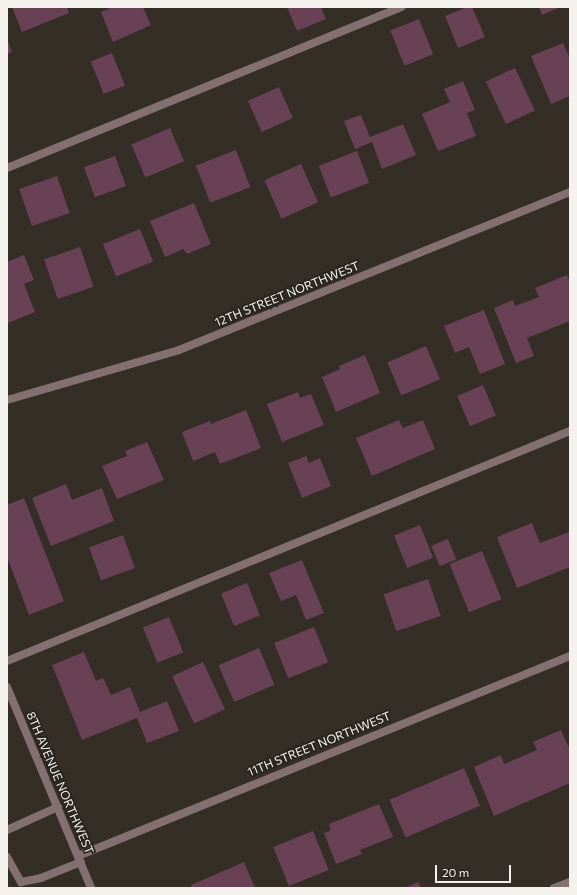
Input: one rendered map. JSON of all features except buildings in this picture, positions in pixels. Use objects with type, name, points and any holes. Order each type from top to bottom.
[{"type":"street","points":[[7,168],[401,7]]},
{"type":"street","name":"12TH STREET NORTHWEST","points":[[7,400],[179,350],[570,192]]},
{"type":"street","points":[[7,661],[570,431]]},
{"type":"street","name":"11TH STREET NORTHWEST","points":[[7,857],[21,882],[41,878],[79,859],[570,656]]},
{"type":"street","name":"8TH AVENUE NORTHWEST","points":[[7,687],[91,888]]},
{"type":"street","points":[[7,830],[58,807]]},
{"type":"street","points":[[554,888],[570,882]]}]
